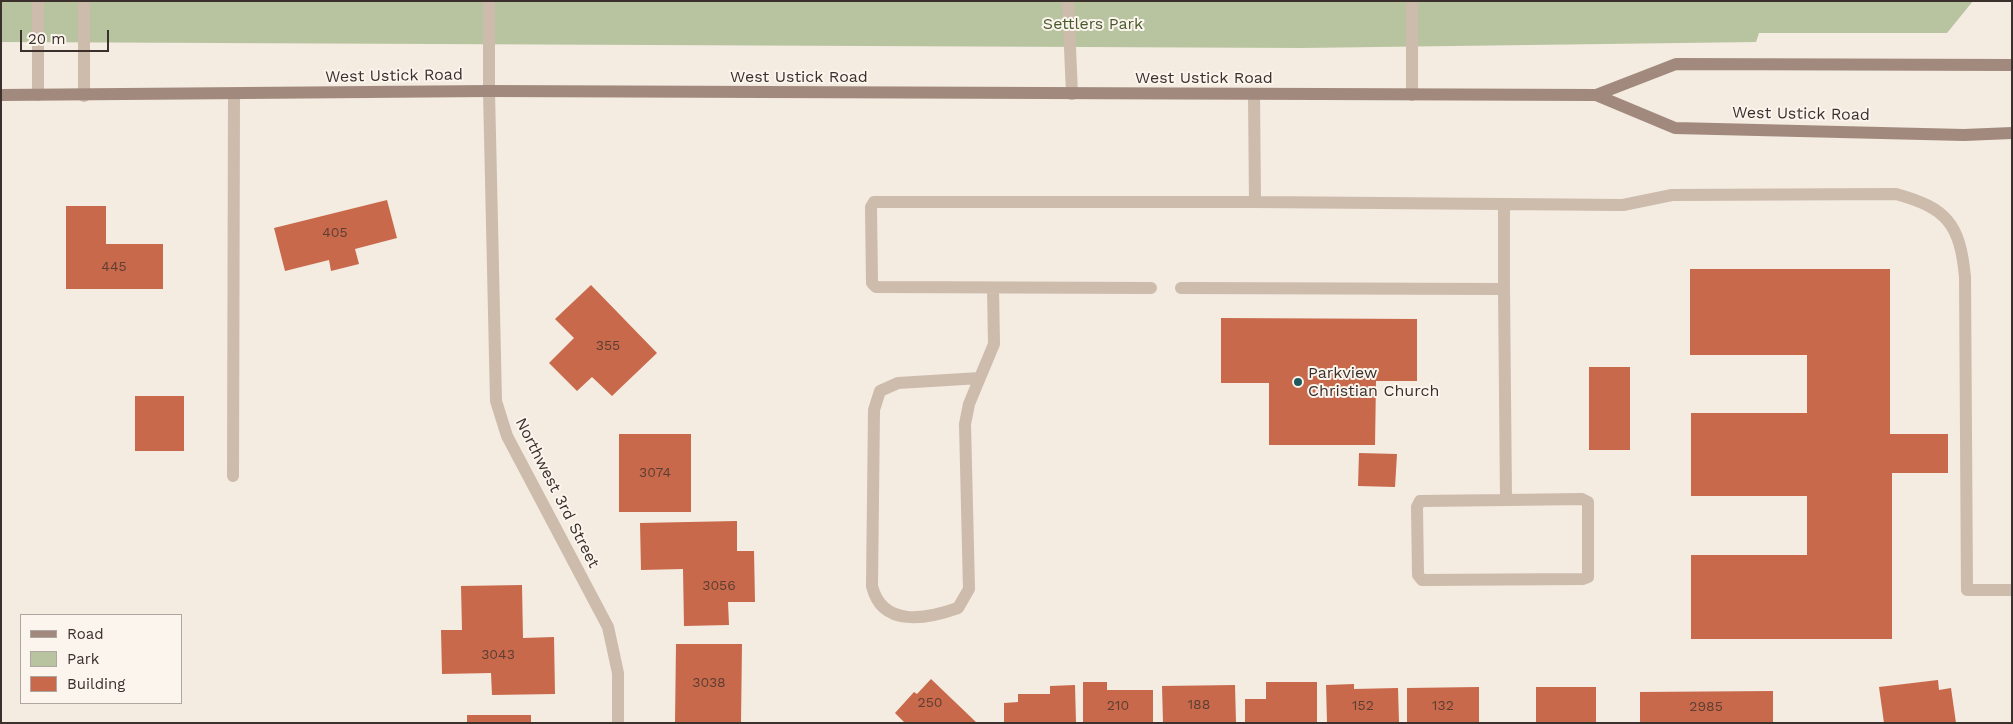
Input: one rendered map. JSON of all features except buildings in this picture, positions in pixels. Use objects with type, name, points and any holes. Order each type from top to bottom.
[{"type":"main road","name":"West Ustick Road","points":[[1,95],[84,96],[489,91],[1596,95],[1676,64],[2012,65]]},
{"type":"main road","name":"West Ustick Road","points":[[1596,95],[1675,128],[1964,135],[2012,133]]},
{"type":"street","points":[[38,1],[38,95]]},
{"type":"street","points":[[84,1],[84,96]]},
{"type":"street","name":"Northwest 3rd Street","points":[[489,1],[489,91],[496,401],[508,436],[608,628],[618,673],[618,723]]},
{"type":"street","points":[[1068,1],[1072,94]]},
{"type":"street","points":[[1412,1],[1412,95]]},
{"type":"street","points":[[233,476],[234,94]]},
{"type":"street","points":[[1254,94],[1256,202]]},
{"type":"street","points":[[1151,288],[876,287],[872,282],[871,207],[874,202],[1623,204],[1672,195],[1896,194],[1922,201],[1947,217],[1962,248],[1965,277],[1967,590],[2012,590]]},
{"type":"street","points":[[1504,204],[1506,500]]},
{"type":"street","points":[[980,378],[898,383],[880,392],[874,410],[872,586],[876,600],[894,615],[907,618],[939,615],[958,608],[969,589],[965,424],[969,404],[980,378],[994,344],[993,288]]},
{"type":"street","points":[[1181,288],[1504,289]]},
{"type":"street","points":[[1582,499],[1588,502],[1588,577],[1583,579],[1422,580],[1418,576],[1417,507],[1420,501],[1506,500],[1582,499]]},
{"type":"green space","name":"Settlers Park","points":[[1,1],[1973,1],[1947,33],[1759,33],[1756,42],[1301,48],[1,42]]},
{"type":"place","name":"Parkview Christian Church","points":[[1298,382]]}]
